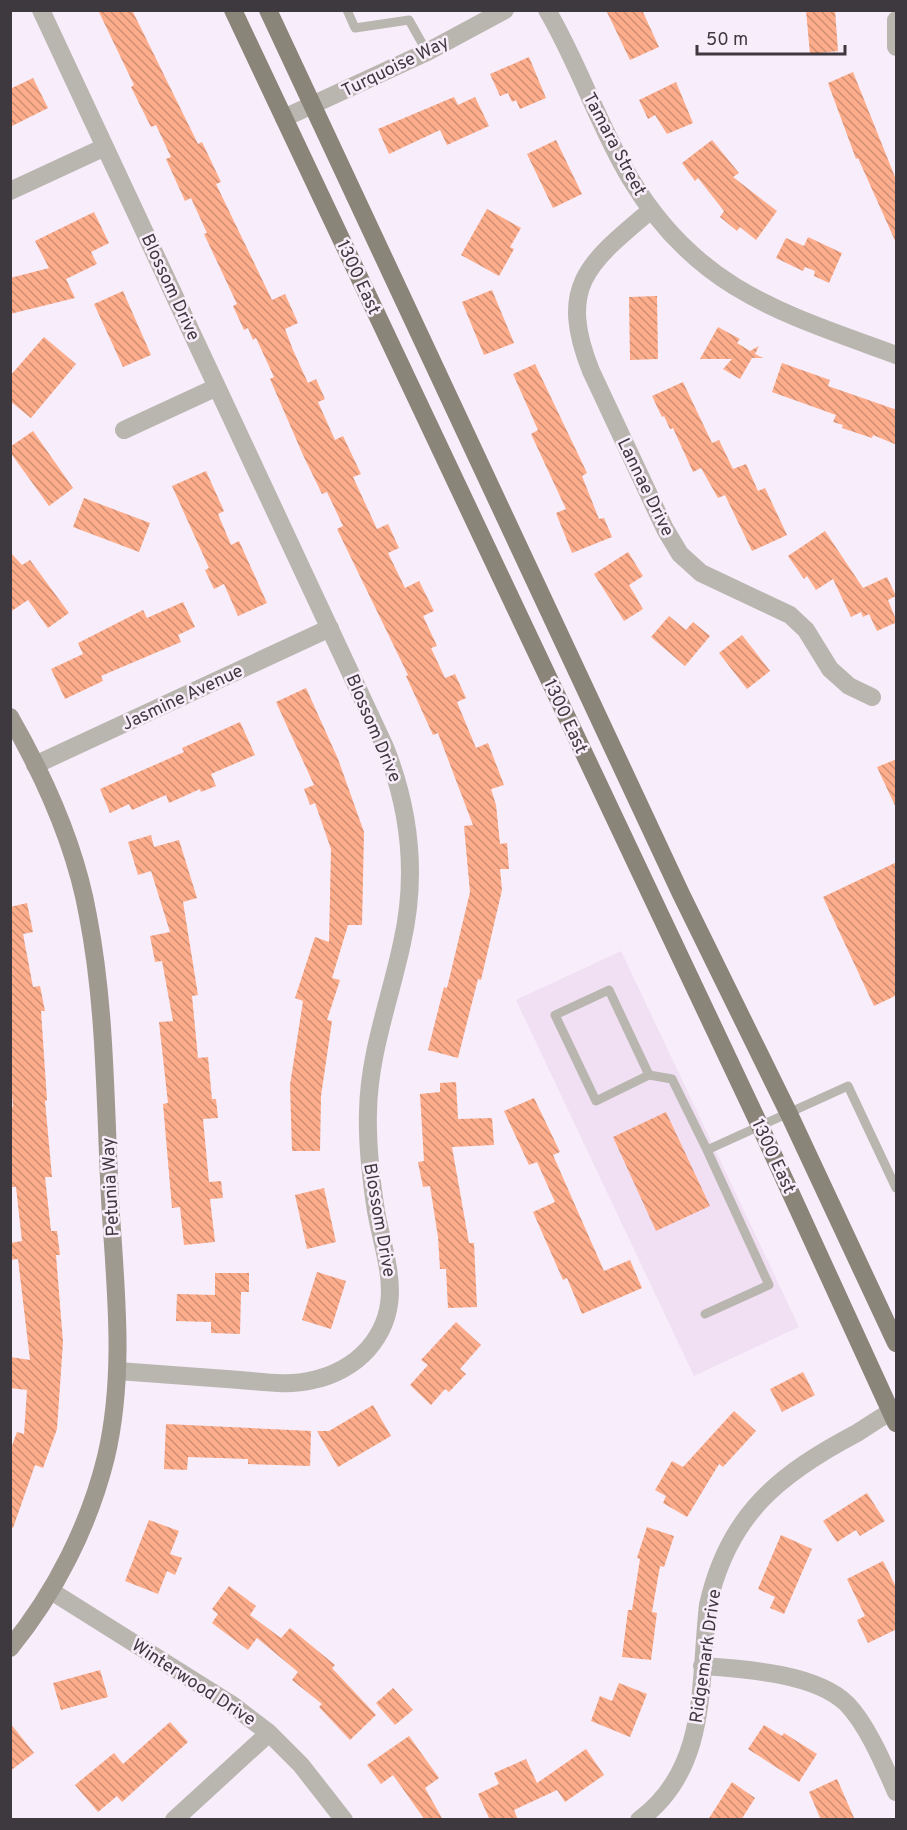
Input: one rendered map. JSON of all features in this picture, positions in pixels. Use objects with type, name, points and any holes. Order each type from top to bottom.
[{"type":"main road","name":"1300 East","points":[[233,10],[895,1414]]},
{"type":"main road","name":"1300 East","points":[[268,10],[681,894],[789,1114],[897,1343]]},
{"type":"street","name":"Blossom Drive","points":[[41,10],[330,628],[396,776],[405,812],[411,859],[409,901],[403,942],[378,1030],[371,1070],[368,1112],[369,1161],[376,1213],[389,1260],[392,1292],[384,1323],[367,1350],[342,1370],[312,1381],[280,1383],[118,1371]]},
{"type":"street","name":"Turquoise Way","points":[[284,118],[427,52],[505,10]]},
{"type":"street","name":"Tamara Street","points":[[547,10],[610,141],[651,210],[679,243],[711,271],[742,292],[775,310],[897,355]]},
{"type":"street","points":[[897,20],[897,47]]},
{"type":"street","points":[[10,191],[105,147]]},
{"type":"street","name":"Lannae Drive","points":[[651,210],[600,255],[586,274],[577,295],[577,322],[581,347],[591,371],[665,529],[680,554],[701,573],[790,615],[806,630],[830,669],[849,686],[872,697]]},
{"type":"street","points":[[124,430],[217,387]]},
{"type":"street","name":"Jasmine Avenue","points":[[35,765],[330,628]]},
{"type":"street","name":"Petunia Way","points":[[10,717],[35,765],[76,867],[88,915],[95,960],[118,1325],[118,1371],[114,1414],[105,1458],[75,1544],[51,1592],[10,1648]]},
{"type":"street","name":"Ridgemark Drive","points":[[639,1820],[654,1809],[677,1781],[690,1754],[698,1719],[712,1588],[735,1535],[774,1486],[806,1460],[895,1414]]},
{"type":"street","name":"Winterwood Drive","points":[[51,1592],[231,1704],[269,1733],[301,1765],[344,1820]]},
{"type":"street","points":[[702,1666],[777,1674],[816,1685],[846,1704],[875,1747],[897,1792]]},
{"type":"street","points":[[174,1820],[269,1733]]},
{"type":"lane","points":[[347,10],[355,28],[409,20],[427,52]]},
{"type":"lane","points":[[649,1075],[609,990],[555,1015],[596,1101],[649,1075],[672,1079],[769,1285],[705,1314]]},
{"type":"lane","points":[[707,1150],[848,1086],[897,1188]]},
{"type":"shaded area","points":[[621,951],[799,1327],[694,1376],[516,1000]]},
{"type":"building","points":[[98,10],[132,10],[198,144],[202,142],[221,182],[216,184],[272,300],[285,294],[298,323],[285,329],[293,350],[308,383],[316,379],[325,399],[318,402],[335,440],[343,436],[361,474],[353,477],[377,529],[388,524],[399,548],[388,553],[405,588],[419,581],[434,611],[423,616],[437,646],[431,648],[445,678],[455,674],[466,698],[457,702],[476,748],[488,743],[504,785],[491,789],[496,805],[500,844],[507,843],[509,869],[500,869],[502,890],[481,980],[478,979],[458,1058],[428,1050],[444,987],[447,988],[470,892],[464,826],[473,825],[438,733],[433,735],[406,676],[408,675],[337,529],[343,526],[327,492],[322,494],[303,455],[270,379],[274,377],[256,338],[253,340],[248,328],[244,330],[233,306],[237,304],[204,234],[207,233],[191,198],[185,201],[166,159],[171,157],[156,125],[151,127],[131,87],[134,85]]},
{"type":"building","points":[[606,10],[642,10],[659,47],[630,60]]},
{"type":"building","points":[[806,10],[835,10],[838,51],[810,54]]},
{"type":"building","points":[[529,57],[546,98],[520,109],[516,100],[512,102],[508,93],[500,96],[490,74]]},
{"type":"building","points":[[853,72],[897,182],[897,245],[858,158],[856,159],[828,83]]},
{"type":"building","points":[[33,78],[48,108],[10,127],[10,89]]},
{"type":"building","points":[[676,82],[693,123],[667,134],[655,115],[648,119],[639,100]]},
{"type":"building","points":[[454,97],[458,105],[475,97],[489,126],[447,145],[440,130],[389,154],[378,129]]},
{"type":"building","points":[[556,140],[582,194],[553,208],[527,154]]},
{"type":"building","points":[[712,140],[739,173],[733,177],[777,211],[756,240],[740,227],[737,231],[720,217],[724,211],[698,178],[695,181],[682,163]]},
{"type":"building","points":[[487,209],[521,228],[510,247],[514,249],[499,276],[461,255]]},
{"type":"building","points":[[94,212],[109,243],[91,252],[97,264],[66,279],[75,298],[10,314],[10,278],[49,268],[35,241]]},
{"type":"building","points":[[808,237],[842,253],[829,283],[814,276],[815,271],[805,267],[803,271],[776,258],[786,238],[804,246]]},
{"type":"building","points":[[492,290],[514,343],[484,355],[462,302]]},
{"type":"building","points":[[123,291],[151,355],[123,367],[94,304]]},
{"type":"building","points":[[657,296],[658,359],[630,360],[629,297]]},
{"type":"building","points":[[718,327],[740,339],[737,343],[750,351],[759,346],[755,354],[763,358],[752,358],[740,379],[723,369],[732,359],[700,359]]},
{"type":"building","points":[[44,337],[76,364],[31,418],[10,401],[10,376]]},
{"type":"building","points":[[782,363],[830,380],[828,386],[897,410],[897,445],[873,435],[872,438],[842,428],[843,425],[833,422],[836,415],[772,392]]},
{"type":"building","points":[[535,364],[587,473],[582,476],[599,519],[604,518],[612,537],[572,553],[556,513],[566,509],[531,434],[538,430],[513,374]]},
{"type":"building","points":[[683,382],[712,443],[719,440],[733,469],[746,464],[758,491],[765,488],[787,535],[752,551],[725,495],[718,498],[701,468],[693,472],[673,428],[670,429],[664,416],[662,417],[652,396]]},
{"type":"building","points":[[33,431],[73,488],[49,506],[10,452],[10,447]]},
{"type":"building","points":[[206,471],[224,511],[218,514],[231,545],[239,541],[267,603],[238,616],[224,584],[214,589],[205,570],[209,568],[172,486]]},
{"type":"building","points":[[84,498],[150,523],[139,552],[73,527]]},
{"type":"building","points":[[825,531],[863,588],[887,577],[896,596],[888,600],[897,622],[877,631],[869,614],[863,617],[861,612],[851,617],[833,579],[816,590],[807,576],[804,579],[788,556]]},
{"type":"building","points":[[10,552],[22,565],[30,560],[69,613],[48,628],[28,600],[10,612]]},
{"type":"building","points":[[628,552],[643,576],[629,585],[643,609],[624,621],[594,574]]},
{"type":"building","points":[[183,602],[195,627],[178,635],[181,642],[101,676],[103,681],[65,699],[51,669],[83,654],[78,643],[143,610],[147,618]]},
{"type":"building","points":[[669,616],[686,630],[693,622],[710,636],[685,666],[651,637]]},
{"type":"building","points":[[742,635],[770,671],[747,689],[719,653]]},
{"type":"building","points":[[306,688],[338,759],[364,832],[362,925],[348,925],[332,978],[340,980],[327,1020],[332,1021],[321,1096],[320,1151],[292,1151],[290,1085],[303,1001],[295,998],[315,937],[329,942],[331,849],[315,803],[310,805],[304,789],[314,785],[276,702]]},
{"type":"building","points":[[240,722],[255,755],[211,774],[216,786],[201,792],[200,789],[169,803],[166,795],[132,810],[129,804],[110,813],[100,789],[184,752],[182,748]]},
{"type":"building","points":[[897,759],[897,810],[877,767]]},
{"type":"building","points":[[151,835],[154,847],[179,840],[197,898],[183,902],[198,995],[192,996],[198,1058],[208,1057],[212,1099],[216,1099],[218,1118],[203,1119],[209,1182],[221,1181],[223,1198],[210,1199],[215,1242],[184,1245],[180,1207],[172,1208],[163,1104],[168,1103],[159,1022],[173,1021],[162,961],[155,962],[150,936],[170,932],[151,871],[138,875],[128,842]]},
{"type":"building","points":[[897,862],[897,995],[874,1006],[823,897]]},
{"type":"building","points":[[27,903],[33,932],[23,934],[33,987],[40,986],[45,1011],[41,1011],[47,1100],[45,1101],[52,1177],[45,1177],[51,1231],[57,1231],[60,1255],[56,1255],[63,1342],[57,1429],[43,1468],[35,1465],[13,1528],[10,1527],[10,1451],[17,1432],[24,1434],[27,1390],[10,1388],[10,1357],[30,1360],[18,1259],[10,1260],[10,1243],[22,1241],[16,1187],[10,1187],[10,1107],[13,1107],[10,1071],[10,907]]},
{"type":"building","points":[[456,1082],[458,1119],[492,1118],[494,1145],[452,1147],[469,1243],[474,1243],[477,1307],[448,1308],[446,1269],[440,1269],[438,1237],[430,1186],[423,1187],[418,1162],[424,1161],[420,1094],[440,1092],[440,1083]]},
{"type":"building","points":[[534,1098],[560,1152],[553,1155],[604,1271],[630,1260],[642,1288],[582,1314],[567,1278],[563,1280],[533,1212],[555,1202],[537,1162],[529,1165],[504,1111]]},
{"type":"building","points":[[666,1112],[710,1206],[656,1231],[613,1137]]},
{"type":"building","points":[[324,1188],[336,1242],[307,1249],[295,1195]]},
{"type":"building","points":[[317,1272],[346,1281],[331,1329],[302,1320]]},
{"type":"building","points":[[215,1273],[249,1273],[249,1292],[241,1292],[240,1334],[211,1333],[211,1322],[176,1321],[177,1294],[215,1295]]},
{"type":"building","points":[[456,1322],[481,1345],[460,1369],[466,1374],[449,1392],[445,1389],[431,1405],[410,1385],[428,1365],[421,1360]]},
{"type":"building","points":[[803,1372],[815,1395],[782,1412],[770,1389]]},
{"type":"building","points":[[373,1405],[391,1436],[338,1467],[317,1431],[329,1431]]},
{"type":"building","points":[[734,1411],[756,1431],[723,1467],[719,1464],[687,1517],[663,1503],[666,1496],[655,1490],[672,1461],[683,1467]]},
{"type":"building","points":[[166,1424],[311,1431],[310,1466],[248,1464],[248,1459],[188,1457],[187,1470],[164,1469]]},
{"type":"building","points":[[867,1493],[885,1521],[860,1536],[856,1530],[837,1542],[823,1521]]},
{"type":"building","points":[[149,1520],[179,1531],[170,1554],[182,1558],[175,1575],[167,1571],[158,1594],[125,1581]]},
{"type":"building","points":[[647,1527],[674,1536],[664,1567],[660,1566],[652,1612],[657,1613],[651,1660],[622,1657],[628,1610],[632,1610],[640,1559],[637,1558]]},
{"type":"building","points":[[781,1535],[812,1549],[784,1614],[770,1608],[775,1597],[758,1589]]},
{"type":"building","points":[[883,1561],[897,1589],[897,1629],[868,1643],[857,1620],[865,1616],[847,1579]]},
{"type":"building","points":[[229,1586],[256,1606],[250,1615],[281,1638],[290,1628],[335,1665],[332,1668],[376,1715],[350,1740],[319,1707],[322,1704],[292,1680],[298,1672],[257,1638],[248,1650],[212,1623],[218,1614],[212,1609]]},
{"type":"building","points":[[100,1670],[108,1697],[61,1710],[53,1683]]},
{"type":"building","points":[[619,1683],[647,1694],[630,1737],[591,1721],[600,1696],[612,1701]]},
{"type":"building","points":[[393,1688],[413,1710],[395,1725],[376,1703]]},
{"type":"building","points":[[170,1722],[188,1742],[122,1802],[117,1796],[98,1812],[75,1785],[114,1753],[123,1764]]},
{"type":"building","points":[[10,1723],[34,1753],[10,1771]]},
{"type":"building","points":[[764,1725],[782,1736],[784,1733],[817,1754],[799,1782],[748,1749]]},
{"type":"building","points":[[409,1736],[439,1778],[425,1788],[443,1820],[425,1820],[393,1775],[381,1784],[367,1765]]},
{"type":"building","points":[[586,1749],[604,1775],[565,1802],[557,1790],[514,1810],[518,1820],[490,1820],[478,1794],[499,1784],[494,1773],[526,1759],[537,1783]]},
{"type":"building","points":[[837,1779],[855,1820],[821,1820],[809,1792]]},
{"type":"building","points":[[732,1782],[755,1798],[741,1820],[708,1820]]}]
